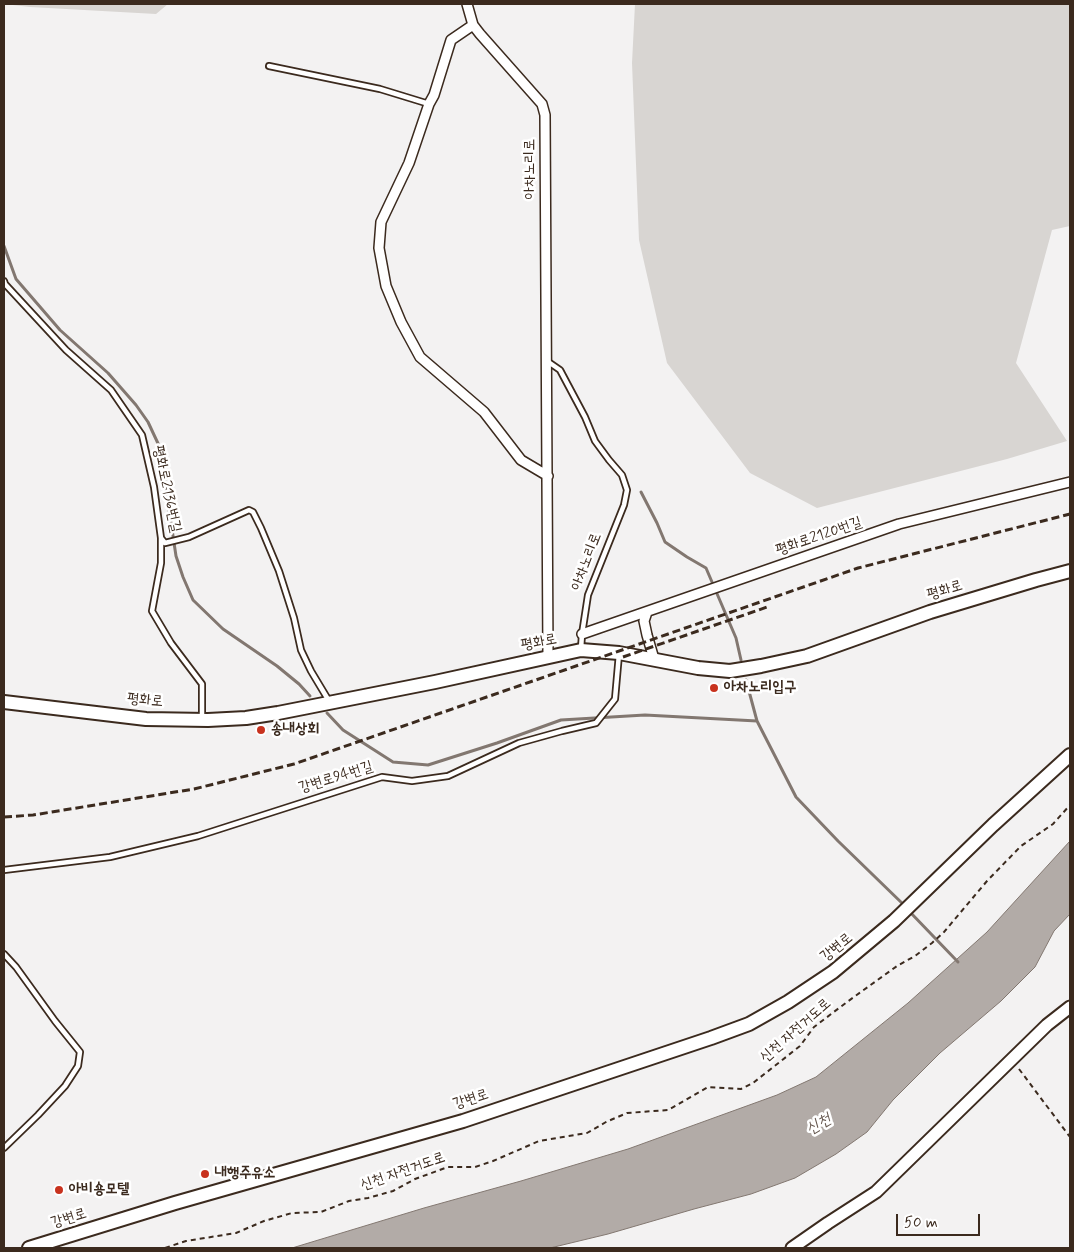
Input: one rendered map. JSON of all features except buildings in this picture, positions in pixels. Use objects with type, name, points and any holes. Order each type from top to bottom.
[{"type":"main road","name":"평화로","points":[[4,702],[146,719],[202,720],[246,718],[435,682],[581,650],[619,653],[698,668],[730,671],[807,656],[930,612],[1070,571]]},
{"type":"main road","name":"강변로","points":[[29,1248],[175,1203],[463,1121],[749,1024],[788,1002],[833,972],[894,920],[993,825],[1070,755]]},
{"type":"street","name":"아차노리로","points":[[467,4],[473,25],[542,104],[545,115],[548,657]]},
{"type":"street","points":[[473,25],[451,40],[434,95],[429,104],[409,163],[381,222],[379,248],[386,286],[401,322],[420,358],[484,412],[521,460],[548,476]]},
{"type":"street","name":"평화로2120번길","points":[[582,634],[899,524],[1070,482]]},
{"type":"street","points":[[647,612],[644,621],[654,659]]},
{"type":"street","points":[[792,1248],[876,1192],[1047,1025],[1070,1007]]},
{"type":"lane","points":[[269,66],[380,89],[429,104]]},
{"type":"lane","name":"평화로2136번길","points":[[4,281],[66,350],[111,390],[142,435],[154,487],[161,538],[165,543],[189,537],[249,510],[253,512],[279,571],[294,618],[301,650],[330,702]]},
{"type":"lane","name":"아차노리로","points":[[547,361],[560,370],[585,417],[595,441],[622,475],[627,490],[624,505],[588,595],[581,650]]},
{"type":"lane","points":[[161,538],[161,563],[152,611],[171,643],[202,684],[202,720]]},
{"type":"lane","name":"강변로94번길","points":[[4,870],[110,857],[198,836],[382,776],[412,780],[448,776],[519,743],[596,723],[615,699],[619,653]]},
{"type":"lane","points":[[4,1148],[64,1086],[78,1066],[80,1052],[16,966],[5,957]]},
{"type":"path","name":"신천 자전거도로","points":[[165,1248],[186,1241],[236,1233],[264,1221],[292,1213],[321,1212],[349,1201],[393,1191],[415,1179],[448,1166],[475,1167],[539,1141],[587,1133],[627,1113],[668,1110],[708,1086],[742,1089],[753,1083],[800,1046],[814,1028],[847,1002],[932,943],[1021,846],[1053,824],[1070,805]]},
{"type":"path","points":[[1011,1060],[1070,1137]]},
{"type":"shaded area","points":[[4,4],[168,4],[156,14]]},
{"type":"shaded area","points":[[635,4],[1070,4],[1070,226],[1052,230],[1016,363],[1067,441],[1007,459],[817,508],[750,473],[667,363],[639,240],[632,63]]},
{"type":"water","name":"신천","points":[[1070,841],[1070,914],[1054,931],[1035,967],[1001,1001],[940,1053],[893,1100],[867,1132],[836,1154],[795,1178],[751,1194],[608,1234],[550,1248],[292,1248],[628,1149],[777,1095],[816,1077],[908,1003],[987,932]]},
{"type":"waterway","points":[[4,246],[16,279],[60,330],[108,373],[148,422],[162,452],[176,556],[193,600],[223,629],[277,666],[310,696]]},
{"type":"waterway","points":[[641,492],[665,542],[706,568],[736,638],[741,660]]},
{"type":"waterway","points":[[746,680],[757,721]]},
{"type":"waterway","points":[[327,713],[343,730],[393,762],[428,765],[561,720],[645,715],[757,721],[796,797],[905,906]]},
{"type":"waterway","points":[[909,911],[958,962]]},
{"type":"railway","points":[[4,817],[33,815],[194,789],[294,764],[858,568],[1070,514]]},
{"type":"railway","points":[[623,657],[770,606]]},
{"type":"place","name":"아차노리입구","points":[[714,688]]},
{"type":"place","name":"송내상회","points":[[261,730]]},
{"type":"place","name":"내행주유소","points":[[205,1174]]},
{"type":"place","name":"아비숑모텔","points":[[59,1190]]}]
